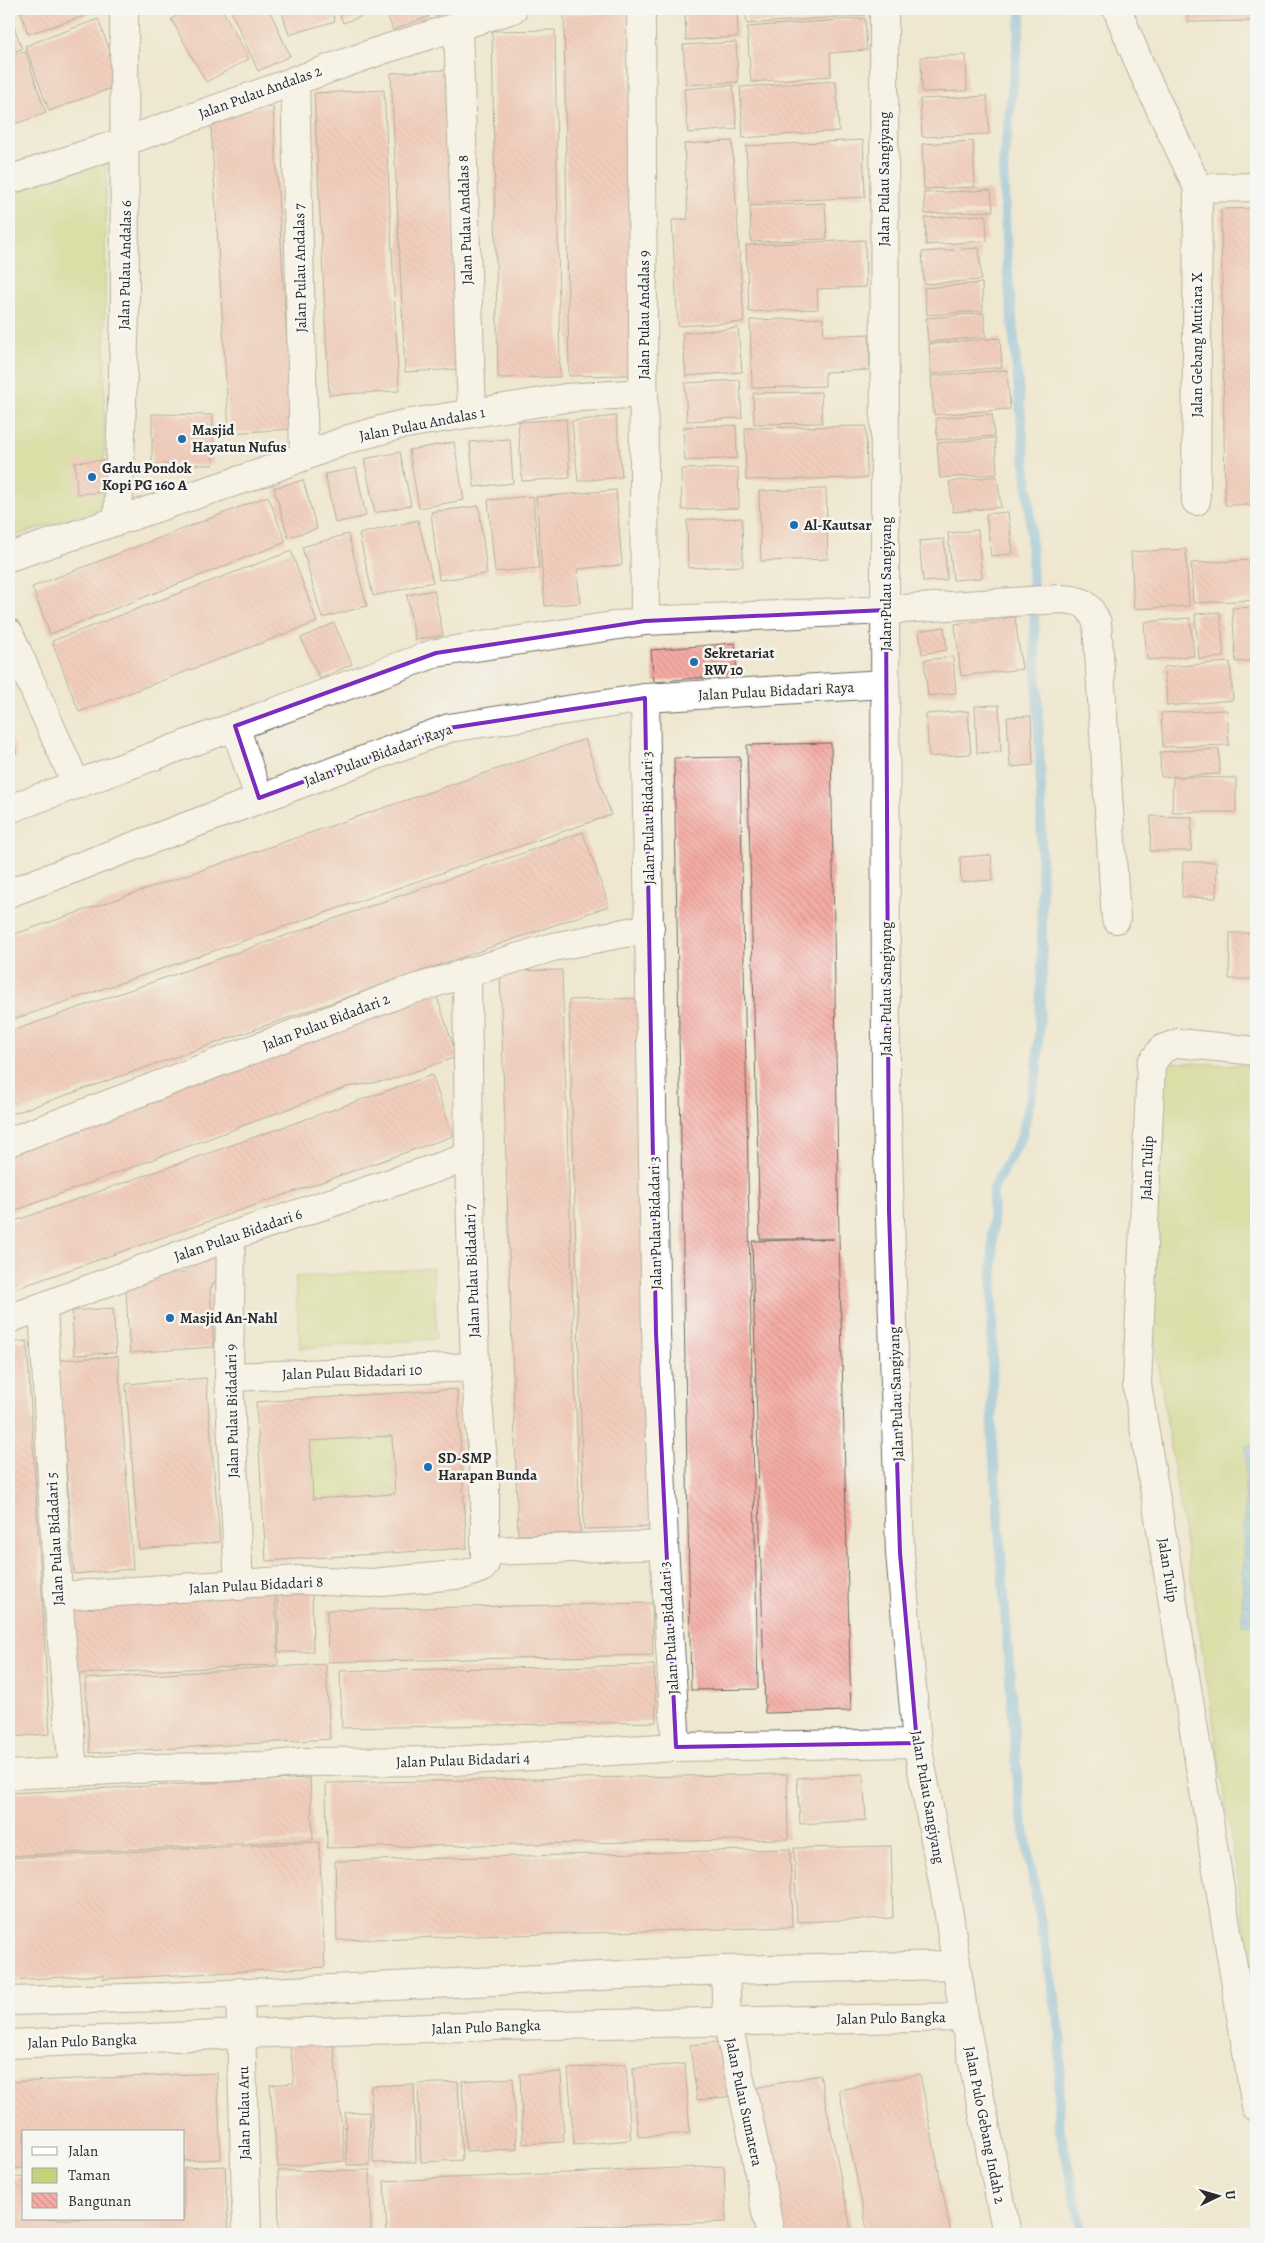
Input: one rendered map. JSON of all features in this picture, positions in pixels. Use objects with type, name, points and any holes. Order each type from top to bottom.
[{"type":"street","name":"Jalan Pulau Andalas 6","points":[[118,521],[125,312],[126,141],[124,9]]},
{"type":"street","name":"Jalan Pulau Andalas 2","points":[[9,180],[126,141],[379,51],[513,9]]},
{"type":"street","name":"Jalan Pulau Andalas 9","points":[[641,9],[645,621]]},
{"type":"street","name":"Jalan Pulau Sangiyang","points":[[884,9],[886,1084],[900,1553],[917,1743],[964,2017]]},
{"type":"street","name":"Jalan Gebang Mutiara X","points":[[1117,9],[1142,70],[1198,188],[1196,501]]},
{"type":"street","name":"Jalan Pulau Andalas 8","points":[[458,27],[472,412]]},
{"type":"street","name":"Jalan Pulau Andalas 7","points":[[295,80],[304,455]]},
{"type":"street","points":[[1198,188],[1256,187]]},
{"type":"street","name":"Jalan Pulau Andalas 1","points":[[9,557],[261,473],[349,439],[399,425],[566,398],[644,393]]},
{"type":"street","points":[[9,809],[436,653],[645,621],[886,610],[1060,598],[1079,600],[1091,610],[1097,623],[1116,919]]},
{"type":"street","points":[[9,633],[76,784]]},
{"type":"street","name":"Jalan Pulau Bidadari Raya","points":[[9,893],[448,728],[645,698],[885,684]]},
{"type":"street","name":"Jalan Pulau Bidadari 3","points":[[645,698],[656,1333],[664,1545],[676,1747]]},
{"type":"street","points":[[236,726],[259,798]]},
{"type":"street","name":"Jalan Pulau Bidadari 2","points":[[9,1142],[320,1023],[467,972],[553,947],[650,928]]},
{"type":"street","name":"Jalan Pulau Bidadari 7","points":[[467,972],[469,1157],[475,1367],[485,1485],[484,1559]]},
{"type":"street","name":"Jalan Tulip","points":[[1256,1051],[1178,1043],[1162,1048],[1151,1064],[1137,1384],[1256,2107]]},
{"type":"street","name":"Jalan Pulau Bidadari 6","points":[[9,1319],[231,1236],[469,1157]]},
{"type":"street","name":"Jalan Pulau Bidadari 9","points":[[231,1236],[229,1377],[239,1586]]},
{"type":"street","name":"Jalan Pulau Bidadari 5","points":[[43,1306],[58,1596],[73,1771]]},
{"type":"street","name":"Jalan Pulau Bidadari 10","points":[[229,1377],[475,1367]]},
{"type":"street","name":"Jalan Pulau Bidadari 8","points":[[58,1596],[239,1586],[299,1580],[371,1582],[466,1574],[484,1559],[664,1545]]},
{"type":"street","name":"Jalan Pulau Bidadari 4","points":[[9,1775],[73,1771],[266,1766],[304,1762],[454,1761],[676,1747],[917,1743]]},
{"type":"street","points":[[9,2001],[165,1996],[725,1970],[956,1966]]},
{"type":"street","name":"Jalan Pulau Sumatera","points":[[725,1970],[727,2020],[752,2134],[770,2234]]},
{"type":"street","name":"Jalan Pulau Aru","points":[[240,1992],[247,2234]]},
{"type":"street","name":"Jalan Pulo Bangka","points":[[9,2044],[242,2034],[727,2020],[964,2017]]},
{"type":"street","name":"Jalan Pulo Gebang Indah 2","points":[[964,2017],[1007,2234]]},
{"type":"highlighted area","points":[[886,610],[889,1211],[900,1553],[917,1743],[676,1747],[656,1333],[645,698],[449,728],[259,798],[235,726],[436,653],[645,621]]},
{"type":"green space","points":[[106,160],[104,507],[9,538],[9,193]]},
{"type":"green space","points":[[1147,1061],[1256,1066],[1256,1999],[1148,1300]]},
{"type":"green space","points":[[433,1268],[437,1339],[300,1348],[295,1277]]},
{"type":"green space","points":[[392,1436],[395,1494],[313,1499],[310,1441]]},
{"type":"water","points":[[1246,1446],[1256,1446],[1256,1624],[1242,1624]]},
{"type":"building","points":[[20,9],[107,9],[28,34]]},
{"type":"building","points":[[190,9],[222,9],[249,59],[206,82],[171,19]]},
{"type":"building","points":[[230,9],[269,9],[290,56],[258,71]]},
{"type":"building","points":[[281,9],[331,9],[335,21],[289,35]]},
{"type":"building","points":[[338,9],[382,9],[343,23]]},
{"type":"building","points":[[385,9],[427,9],[430,16],[393,30]]},
{"type":"building","points":[[432,9],[453,9],[436,16]]},
{"type":"building","points":[[685,9],[737,9],[738,37],[686,40]]},
{"type":"building","points":[[745,9],[865,9],[865,15],[747,24]]},
{"type":"building","points":[[1187,9],[1256,9],[1256,21],[1188,22]]},
{"type":"building","points":[[9,12],[22,49],[9,54]]},
{"type":"building","points":[[564,14],[628,14],[633,375],[569,376]]},
{"type":"building","points":[[865,18],[867,50],[830,53],[831,76],[751,82],[747,27]]},
{"type":"building","points":[[98,19],[122,84],[49,111],[25,46]]},
{"type":"building","points":[[555,30],[560,377],[498,378],[492,31]]},
{"type":"building","points":[[736,42],[738,82],[686,85],[683,45]]},
{"type":"building","points":[[25,52],[46,113],[9,126],[9,57]]},
{"type":"building","points":[[966,55],[967,91],[922,92],[921,57]]},
{"type":"building","points":[[446,70],[459,369],[405,372],[391,73]]},
{"type":"building","points":[[836,81],[839,131],[743,138],[740,87]]},
{"type":"building","points":[[733,85],[737,129],[688,133],[684,89]]},
{"type":"building","points":[[384,90],[399,391],[329,395],[314,93]]},
{"type":"building","points":[[987,96],[989,134],[922,137],[920,99]]},
{"type":"building","points":[[273,107],[292,429],[229,433],[210,110]]},
{"type":"building","points":[[863,140],[865,197],[749,203],[746,146]]},
{"type":"building","points":[[732,141],[744,322],[678,326],[672,220],[688,219],[684,144]]},
{"type":"building","points":[[973,141],[975,187],[924,189],[922,144]]},
{"type":"building","points":[[991,190],[993,211],[925,214],[924,193]]},
{"type":"building","points":[[825,203],[827,239],[751,242],[750,206]]},
{"type":"building","points":[[1256,208],[1256,505],[1225,505],[1221,209]]},
{"type":"building","points":[[986,215],[987,241],[926,245],[925,218]]},
{"type":"building","points":[[865,240],[866,287],[817,289],[818,309],[749,312],[746,245]]},
{"type":"building","points":[[979,248],[981,280],[924,284],[922,252]]},
{"type":"building","points":[[982,283],[983,311],[927,315],[924,288]]},
{"type":"building","points":[[984,313],[986,337],[928,342],[926,318]]},
{"type":"building","points":[[823,318],[824,336],[869,334],[870,370],[825,372],[825,386],[752,388],[750,320]]},
{"type":"building","points":[[738,328],[742,372],[686,376],[682,333]]},
{"type":"building","points":[[1000,338],[1002,367],[931,374],[929,344]]},
{"type":"building","points":[[1007,370],[1010,409],[934,415],[931,376]]},
{"type":"building","points":[[740,380],[742,418],[687,421],[685,383]]},
{"type":"building","points":[[821,392],[822,423],[754,424],[753,393]]},
{"type":"building","name":"Masjid Hayatun Nufus","points":[[152,414],[213,415],[213,465],[152,464]]},
{"type":"building","points":[[992,414],[994,436],[937,440],[936,418]]},
{"type":"building","points":[[616,416],[622,477],[578,481],[572,421]]},
{"type":"building","points":[[566,419],[570,478],[522,481],[518,422]]},
{"type":"building","points":[[736,425],[737,458],[685,461],[683,427]]},
{"type":"building","points":[[866,426],[867,478],[746,480],[745,428]]},
{"type":"building","points":[[995,438],[997,474],[940,478],[937,443]]},
{"type":"building","points":[[510,439],[513,483],[474,487],[470,442]]},
{"type":"building","points":[[454,442],[464,500],[419,508],[409,450]]},
{"type":"building","points":[[400,452],[411,505],[375,513],[364,459]]},
{"type":"building","name":"Gardu Pondok Kopi PG 160 A","points":[[107,460],[109,492],[77,494],[75,462]]},
{"type":"building","points":[[356,468],[366,516],[335,523],[325,474]]},
{"type":"building","points":[[738,468],[739,508],[682,510],[681,469]]},
{"type":"building","points":[[997,476],[1001,507],[953,512],[949,482]]},
{"type":"building","points":[[303,480],[317,529],[288,537],[274,488]]},
{"type":"building","name":"Al-Kautsar","points":[[826,489],[828,559],[761,561],[759,491]]},
{"type":"building","points":[[616,490],[622,565],[577,569],[580,603],[545,606],[536,497]]},
{"type":"building","points":[[268,496],[286,542],[50,634],[32,587]]},
{"type":"building","points":[[533,496],[539,568],[495,572],[488,500]]},
{"type":"building","points":[[479,506],[487,574],[439,580],[431,512]]},
{"type":"building","points":[[1008,512],[1013,554],[991,556],[986,514]]},
{"type":"building","points":[[742,518],[743,566],[688,568],[687,520]]},
{"type":"building","points":[[418,520],[433,582],[373,596],[359,534]]},
{"type":"building","points":[[978,530],[982,578],[953,580],[948,533]]},
{"type":"building","points":[[348,534],[367,606],[322,618],[302,547]]},
{"type":"building","points":[[944,539],[947,580],[923,582],[919,541]]},
{"type":"building","points":[[1186,549],[1189,606],[1134,609],[1131,552]]},
{"type":"building","points":[[291,551],[317,622],[79,712],[52,641]]},
{"type":"building","points":[[1256,560],[1256,600],[1193,603],[1191,563]]},
{"type":"building","points":[[434,590],[443,635],[415,640],[407,595]]},
{"type":"building","points":[[1256,607],[1256,661],[1236,662],[1232,608]]},
{"type":"building","points":[[1220,612],[1224,657],[1199,659],[1195,614]]},
{"type":"building","points":[[1015,617],[1022,669],[961,676],[955,624]]},
{"type":"building","points":[[1190,618],[1194,656],[1147,660],[1144,622]]},
{"type":"building","points":[[334,623],[352,664],[320,679],[301,638]]},
{"type":"building","points":[[944,627],[947,650],[922,654],[919,631]]},
{"type":"building","name":"Sekretariat RW 10","points":[[735,643],[737,674],[654,682],[651,650]]},
{"type":"building","points":[[953,657],[956,693],[928,696],[924,660]]},
{"type":"building","points":[[1230,662],[1233,700],[1167,706],[1164,667]]},
{"type":"building","points":[[999,705],[1001,752],[977,753],[975,706]]},
{"type":"building","points":[[1227,710],[1229,745],[1163,747],[1161,713]]},
{"type":"building","points":[[968,711],[971,754],[929,757],[926,714]]},
{"type":"building","points":[[1031,716],[1033,765],[1010,767],[1007,717]]},
{"type":"building","points":[[9,731],[17,753],[9,756]]},
{"type":"building","points":[[585,739],[611,815],[9,1021],[9,936]]},
{"type":"building","points":[[831,743],[839,1238],[851,1711],[765,1713],[752,1241],[834,1239],[760,1239],[747,745]]},
{"type":"building","points":[[1219,749],[1220,774],[1161,777],[1160,752]]},
{"type":"building","points":[[740,757],[758,1689],[691,1690],[674,758]]},
{"type":"building","points":[[1173,777],[1236,778],[1236,812],[1172,812]]},
{"type":"building","points":[[1151,816],[1192,817],[1191,851],[1150,851]]},
{"type":"building","points":[[583,832],[609,906],[9,1115],[9,1032]]},
{"type":"building","points":[[991,855],[993,880],[961,882],[960,857]]},
{"type":"building","points":[[1183,862],[1217,862],[1216,898],[1182,897]]},
{"type":"building","points":[[1230,933],[1256,933],[1256,979],[1229,979]]},
{"type":"building","points":[[562,970],[580,1533],[518,1535],[500,971]]},
{"type":"building","points":[[436,994],[457,1057],[390,1080],[347,1087],[9,1213],[9,1142]]},
{"type":"building","points":[[642,998],[656,1527],[584,1529],[569,1000]]},
{"type":"building","points":[[432,1075],[453,1136],[9,1291],[9,1223]]},
{"type":"building","name":"Masjid An-Nahl","points":[[198,1253],[223,1256],[223,1270],[210,1289],[214,1347],[130,1353],[125,1278],[178,1268],[179,1273],[185,1273]]},
{"type":"building","points":[[113,1308],[116,1353],[74,1355],[72,1311]]},
{"type":"building","points":[[27,1341],[50,1734],[9,1737],[9,1342]]},
{"type":"building","points":[[118,1356],[133,1569],[74,1574],[59,1360]]},
{"type":"building","points":[[206,1378],[220,1542],[139,1549],[126,1384]]},
{"type":"building","name":"SD-SMP Harapan Bunda","points":[[457,1389],[467,1548],[266,1561],[256,1402]],"holes":[[[392,1436],[395,1494],[313,1499],[310,1441]]]},
{"type":"building","points":[[275,1588],[278,1665],[73,1674],[69,1598]]},
{"type":"building","points":[[312,1590],[313,1652],[279,1652],[278,1591]]},
{"type":"building","points":[[652,1603],[653,1655],[328,1662],[327,1610]]},
{"type":"building","points":[[326,1664],[330,1739],[90,1753],[85,1679]]},
{"type":"building","points":[[654,1665],[656,1722],[342,1728],[340,1671]]},
{"type":"building","points":[[787,1774],[788,1839],[327,1848],[326,1783]]},
{"type":"building","points":[[863,1774],[866,1820],[800,1824],[797,1778]]},
{"type":"building","points":[[310,1778],[313,1840],[9,1856],[9,1793]]},
{"type":"building","points":[[319,1842],[325,1967],[103,1979],[103,1975],[9,1980],[9,1858]]},
{"type":"building","points":[[891,1846],[893,1918],[797,1922],[794,1848]]},
{"type":"building","points":[[790,1849],[792,1927],[337,1940],[335,1861]]},
{"type":"building","points":[[333,2039],[345,2161],[278,2167],[270,2085],[294,2083],[290,2043]]},
{"type":"building","points":[[728,2041],[735,2096],[697,2100],[690,2045]]},
{"type":"building","points":[[626,2064],[631,2140],[574,2145],[568,2069]]},
{"type":"building","points":[[685,2064],[690,2133],[638,2137],[633,2068]]},
{"type":"building","points":[[561,2072],[564,2142],[523,2144],[520,2074]]},
{"type":"building","points":[[217,2073],[221,2159],[185,2161],[185,2130],[22,2130],[22,2168],[9,2168],[9,2082]]},
{"type":"building","points":[[920,2074],[951,2234],[868,2234],[839,2090]]},
{"type":"building","points":[[820,2075],[852,2234],[779,2234],[750,2089]]},
{"type":"building","points":[[513,2078],[517,2149],[466,2151],[462,2081]]},
{"type":"building","points":[[458,2082],[462,2160],[421,2162],[418,2084]]},
{"type":"building","points":[[414,2084],[416,2162],[373,2163],[371,2086]]},
{"type":"building","points":[[369,2112],[370,2165],[347,2165],[345,2113]]},
{"type":"building","points":[[225,2166],[229,2234],[9,2234],[9,2178],[22,2177],[22,2220],[185,2220],[185,2168]]},
{"type":"building","points":[[724,2166],[726,2222],[387,2234],[384,2181]]},
{"type":"building","points":[[370,2170],[371,2234],[279,2234],[278,2171]]},
{"type":"waterway","points":[[1022,9],[1003,166],[1007,262],[1030,514],[1041,788],[1042,970],[1037,1071],[1022,1136],[993,1189],[992,1433],[1019,1801],[1061,2036],[1058,2121],[1083,2234]]},
{"type":"place","name":"Masjid Hayatun Nufus","points":[[182,439]]},
{"type":"place","name":"Gardu Pondok Kopi PG 160 A","points":[[92,477]]},
{"type":"place","name":"Al-Kautsar","points":[[794,525]]},
{"type":"place","name":"Sekretariat RW 10","points":[[694,662]]},
{"type":"place","name":"Masjid An-Nahl","points":[[170,1318]]},
{"type":"place","name":"SD-SMP Harapan Bunda","points":[[428,1467]]}]
